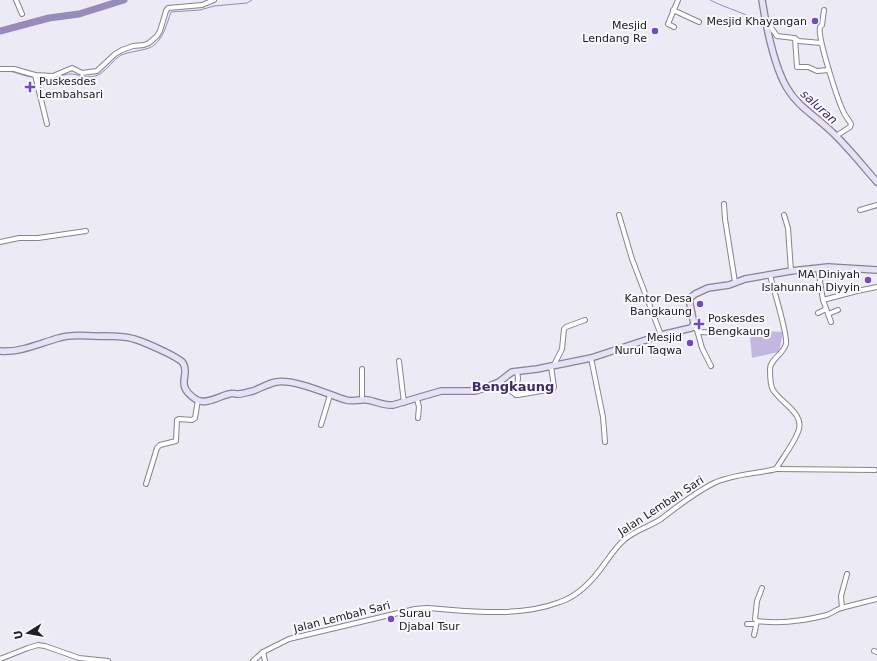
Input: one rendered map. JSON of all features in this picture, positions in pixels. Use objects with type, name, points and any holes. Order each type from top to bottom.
[{"type":"street","points":[[16,0],[22,14]]},
{"type":"street","points":[[0,69],[14,69],[35,77],[53,76],[72,68],[84,73],[98,71],[118,52],[129,47],[144,45],[154,39],[160,31],[168,8],[202,5],[214,0]]},
{"type":"street","points":[[674,27],[668,24],[678,0]]},
{"type":"street","points":[[762,0],[778,70],[788,89],[800,105],[838,135],[877,182]]},
{"type":"street","points":[[673,10],[699,22]]},
{"type":"street","points":[[824,10],[822,25],[819,30],[821,43],[843,109],[851,124],[850,127],[838,135]]},
{"type":"street","points":[[767,25],[777,36],[795,38],[799,41],[821,43]]},
{"type":"street","points":[[795,38],[797,67],[808,67],[817,71],[829,70]]},
{"type":"street","points":[[35,77],[47,124]]},
{"type":"street","points":[[724,204],[735,282]]},
{"type":"street","points":[[860,210],[877,205]]},
{"type":"street","points":[[619,215],[632,259],[661,335]]},
{"type":"street","points":[[784,215],[788,228],[791,271]]},
{"type":"street","points":[[0,242],[19,238],[38,238],[86,231]]},
{"type":"street","points":[[711,366],[695,329],[689,302],[690,298],[695,294],[704,290],[729,285],[735,282],[791,271],[846,267],[877,270]]},
{"type":"street","points":[[818,268],[830,322]]},
{"type":"street","points":[[770,275],[786,337],[784,349],[780,355],[772,361],[770,366],[772,387],[796,414],[799,424],[798,432],[776,469]]},
{"type":"street","points":[[824,300],[877,287]]},
{"type":"street","points":[[818,313],[838,310]]},
{"type":"street","points":[[512,392],[516,395],[553,389],[553,366],[562,349],[564,329],[585,320]]},
{"type":"street","points":[[0,352],[24,348],[60,337],[73,335],[118,336],[134,339],[161,350],[183,363],[185,376],[183,382],[184,387],[198,400],[207,401],[230,394],[245,393],[271,383],[282,382],[292,383],[348,401],[368,400],[390,405],[404,403],[441,391],[468,392],[480,390],[499,382],[509,373],[591,358],[661,335],[695,329],[705,332],[734,334]]},
{"type":"street","points":[[591,358],[603,417],[605,442]]},
{"type":"street","points":[[399,361],[404,403]]},
{"type":"street","points":[[362,369],[362,400]]},
{"type":"street","points":[[516,395],[517,371]]},
{"type":"street","points":[[321,425],[330,395]]},
{"type":"street","points":[[417,399],[419,407],[418,418]]},
{"type":"street","points":[[146,484],[157,448],[160,445],[176,441],[177,420],[179,418],[194,419],[196,416],[198,400]]},
{"type":"street","name":"Jalan Lembah Sari","points":[[253,661],[263,652],[293,638],[415,609],[427,608],[508,612],[524,611],[560,602],[578,593],[624,540],[638,530],[661,519],[687,498],[714,483],[736,476],[776,469],[875,470]]},
{"type":"street","points":[[842,608],[841,594],[847,574]]},
{"type":"street","points":[[754,635],[757,604],[762,588]]},
{"type":"street","points":[[747,624],[756,622],[774,623],[809,619],[828,614],[842,608],[877,599]]},
{"type":"street","points":[[0,659],[31,646],[45,646],[80,658],[108,661]]},
{"type":"street","points":[[263,652],[265,661]]},
{"type":"shaded area","points":[[762,331],[783,332],[779,352],[752,358],[750,337]]},
{"type":"waterway","points":[[0,31],[49,18],[79,14],[124,0]]},
{"type":"waterway","name":"saluran","points":[[56,77],[69,74],[76,74],[82,77],[96,76],[103,72],[115,59],[121,55],[151,47],[156,44],[163,34],[171,12],[200,10],[214,6],[247,3],[252,0]]},
{"type":"waterway","name":"saluran","points":[[710,0],[751,17],[764,25]]},
{"type":"waterway","name":"saluran","points":[[8,71],[33,77]]},
{"type":"waterway","name":"saluran","points":[[38,78],[47,78]]},
{"type":"place","name":"Mesjid Khayangan","points":[[815,21]]},
{"type":"place","name":"Mesjid Lendang Re","points":[[655,31]]},
{"type":"place","name":"Puskesdes Lembahsari","points":[[30,87]]},
{"type":"place","name":"MA Diniyah Islahunnah Diyyin","points":[[868,280]]},
{"type":"place","name":"Kantor Desa Bangkaung","points":[[700,304]]},
{"type":"place","name":"Poskesdes Bengkaung","points":[[699,324]]},
{"type":"place","name":"Mesjid Nurul Taqwa","points":[[690,343]]},
{"type":"place","name":"Surau Djabal Tsur","points":[[391,619]]},
{"type":"district","name":"Bengkaung","points":[[513,386]]}]
